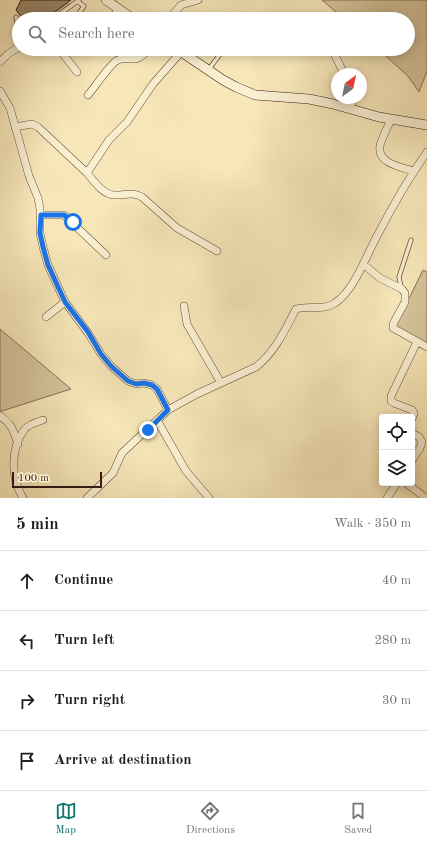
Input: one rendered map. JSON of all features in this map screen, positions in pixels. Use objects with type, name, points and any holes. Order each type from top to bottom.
[{"type":"main road","points":[[106,0],[122,12]]},
{"type":"main road","points":[[188,56],[236,87],[255,95],[309,99],[391,120],[427,124]]},
{"type":"street","points":[[174,12],[181,5],[198,0]]},
{"type":"street","points":[[0,62],[12,51]]},
{"type":"street","points":[[64,56],[77,72]]},
{"type":"street","points":[[88,95],[110,67],[117,61],[126,59],[136,60],[143,56]]},
{"type":"street","points":[[87,173],[109,140],[127,122],[174,56]]},
{"type":"street","points":[[335,56],[341,68]]},
{"type":"street","points":[[0,91],[10,108],[28,176],[38,198],[41,215],[40,233],[48,265],[65,302],[111,366],[128,381],[136,384],[144,383],[152,385],[157,389],[168,410]]},
{"type":"street","points":[[349,109],[351,104]]},
{"type":"street","points":[[391,120],[380,146],[381,154],[386,161],[414,171]]},
{"type":"street","points":[[16,127],[32,124],[38,126],[108,194],[136,194],[142,197],[177,228],[217,251]]},
{"type":"street","points":[[87,498],[113,472],[122,453],[168,410],[197,394],[256,367],[264,361],[274,349],[296,309],[328,307],[343,297],[351,288],[402,191],[427,152]]},
{"type":"street","points":[[41,215],[64,215],[106,255]]},
{"type":"street","points":[[363,264],[380,278],[402,289],[405,293],[405,302],[392,326],[394,330],[427,347]]},
{"type":"street","points":[[46,317],[65,302]]},
{"type":"street","points":[[184,306],[187,324],[221,383]]},
{"type":"street","points":[[414,414],[412,410],[391,401],[390,396],[417,342]]},
{"type":"street","points":[[0,416],[8,422],[12,428],[18,444]]},
{"type":"street","points":[[23,498],[15,480],[15,454],[25,429],[36,422],[43,420]]},
{"type":"street","points":[[157,420],[186,471],[209,498]]},
{"type":"street","points":[[415,435],[422,442],[415,456]]},
{"type":"street","points":[[387,498],[395,486]]},
{"type":"street","points":[[410,486],[426,498]]},
{"type":"lane","points":[[63,12],[79,1],[84,6],[80,12]]},
{"type":"lane","points":[[208,70],[219,56]]},
{"type":"lane","points":[[402,289],[399,277],[411,240]]},
{"type":"shaded area","points":[[322,0],[427,0],[427,71],[419,92],[408,76],[386,56],[415,56],[415,12],[336,12]]},
{"type":"shaded area","points":[[423,270],[427,272],[427,343],[395,327]]},
{"type":"shaded area","points":[[0,329],[71,389],[0,411]]},
{"type":"building","points":[[21,0],[71,0],[55,12],[18,12],[16,10]]},
{"type":"route","points":[[73,222],[64,215],[41,215],[40,233],[48,265],[65,302],[111,366],[128,381],[136,384],[147,383],[157,389],[168,410],[148,430]]}]
